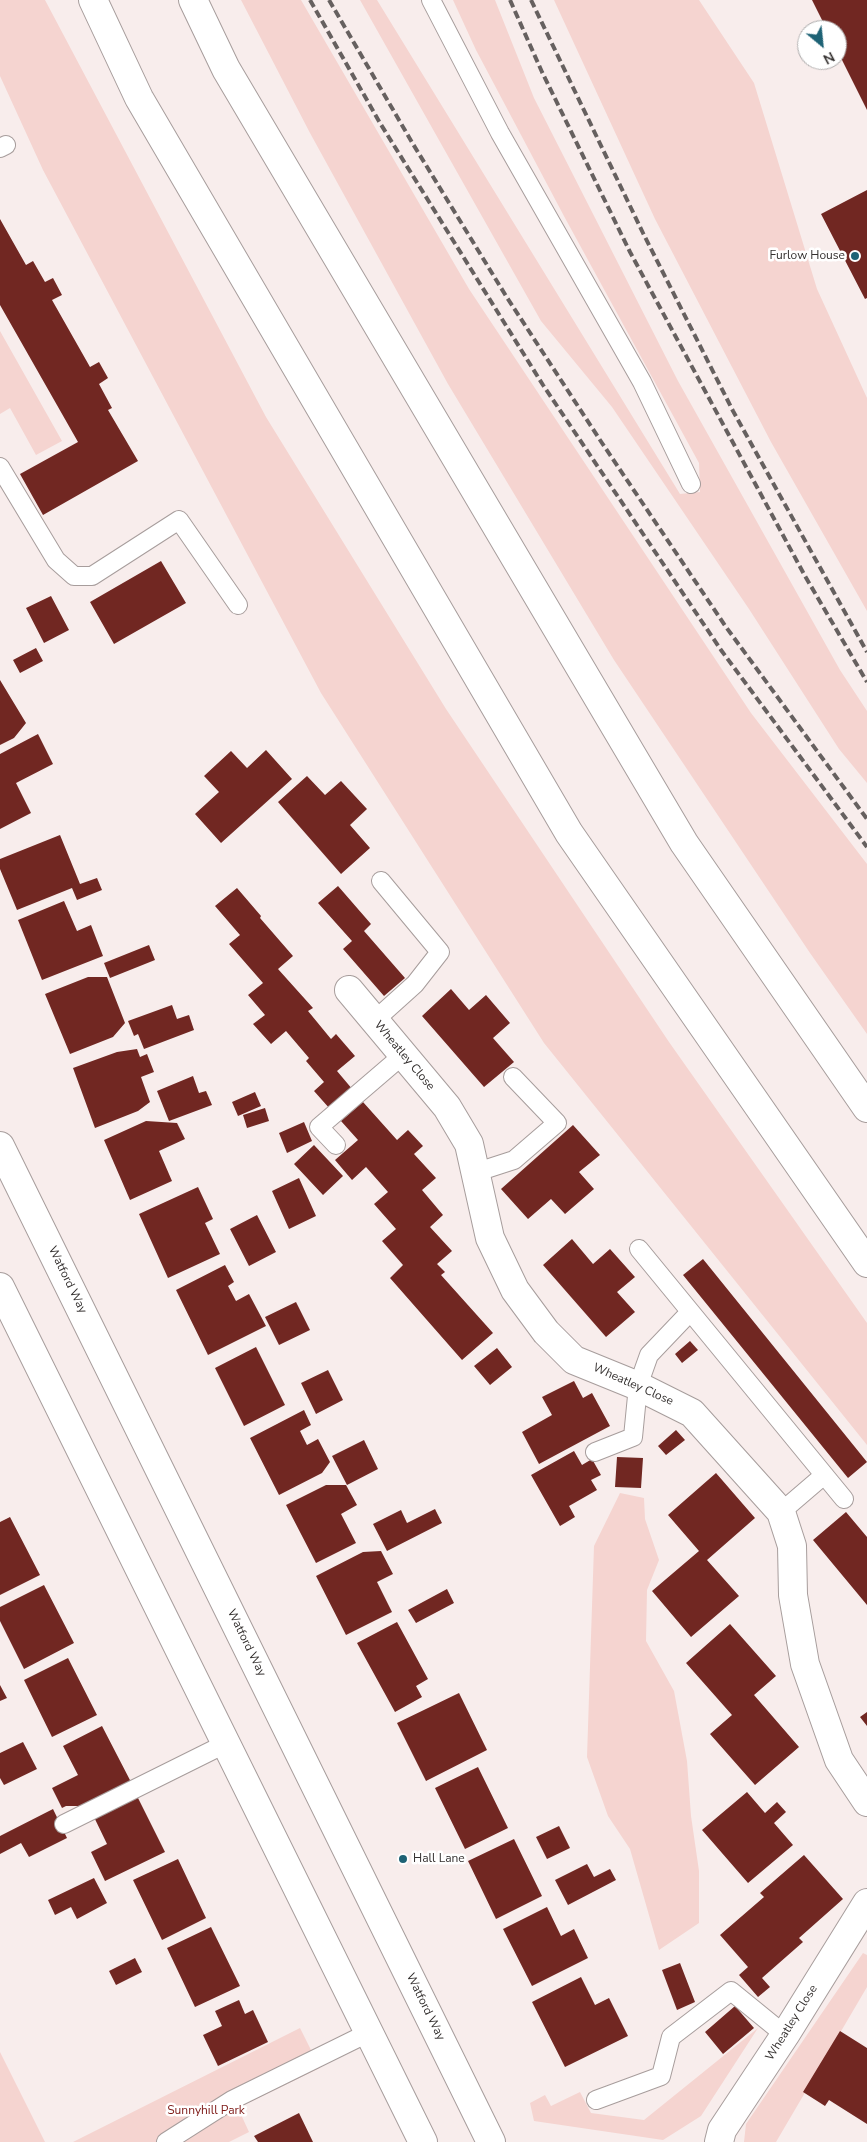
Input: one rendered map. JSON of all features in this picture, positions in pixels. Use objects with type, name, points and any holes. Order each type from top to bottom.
[{"type":"main road","points":[[93,0],[139,98],[569,833],[867,1263]]},
{"type":"main road","points":[[193,0],[226,69],[684,842],[867,1108]]},
{"type":"main road","name":"Wheatley Close","points":[[349,990],[447,1107],[469,1144],[477,1172],[490,1238],[515,1290],[546,1332],[574,1360],[638,1386],[692,1413],[781,1512],[792,1546],[793,1595],[805,1664],[839,1760],[867,1802]]},
{"type":"main road","name":"Watford Way","points":[[0,1146],[491,2142]]},
{"type":"main road","points":[[0,1287],[423,2142]]},
{"type":"main road","name":"Wheatley Close","points":[[719,2142],[722,2130],[785,2035],[867,1903]]},
{"type":"lane","points":[[431,0],[500,133],[642,382],[691,484]]},
{"type":"lane","points":[[0,467],[56,560],[74,576],[92,576],[179,520],[238,606]]},
{"type":"lane","points":[[375,1020],[415,984],[440,952],[381,881]]},
{"type":"lane","points":[[336,1145],[319,1128],[403,1055]]},
{"type":"lane","points":[[477,1172],[514,1160],[556,1124],[513,1077]]},
{"type":"lane","points":[[639,1249],[823,1476],[844,1499]]},
{"type":"lane","points":[[596,1452],[633,1438],[638,1386],[650,1355],[690,1312]]},
{"type":"lane","points":[[781,1512],[823,1476]]},
{"type":"lane","points":[[64,1824],[225,1744]]},
{"type":"lane","points":[[596,2100],[662,2076],[671,2037],[731,1991],[785,2035]]},
{"type":"lane","points":[[166,2142],[232,2100],[368,2033]]},
{"type":"green space","points":[[0,0],[45,0],[266,417],[446,709],[669,1042],[867,1323],[867,1445],[544,1043],[321,693],[43,170],[0,76]]},
{"type":"green space","points":[[241,0],[301,0],[469,289],[751,713],[867,864],[867,1034],[810,953],[614,660],[448,384],[310,133]]},
{"type":"green space","points":[[360,0],[377,0],[680,494],[700,492],[699,463],[565,218],[476,50],[453,0],[495,0],[534,98],[678,381],[840,670],[867,711],[867,783],[839,749],[749,609],[612,407],[541,321]]},
{"type":"green space","points":[[554,0],[699,0],[754,83],[817,289],[867,398],[867,611],[771,442],[655,219]]},
{"type":"green space","points":[[0,331],[62,441],[36,455],[10,408],[0,414]]},
{"type":"green space","points":[[620,1493],[644,1498],[645,1519],[659,1560],[647,1590],[646,1641],[674,1691],[687,1761],[691,1816],[699,1871],[699,1923],[659,1950],[630,1849],[608,1816],[587,1757],[594,1546]]},
{"type":"green space","points":[[863,1953],[867,1955],[867,1987],[776,2142],[744,2142],[746,2124]]},
{"type":"green space","name":"Sunnyhill Park","points":[[300,2028],[320,2068],[238,2108],[249,2132],[229,2142],[73,2142]]},
{"type":"green space","points":[[758,2028],[701,2116],[663,2140],[534,2121],[530,2103],[545,2095],[551,2106],[580,2092],[591,2113],[644,2120]]},
{"type":"green space","points":[[0,2052],[45,2142],[0,2142]]},
{"type":"building","points":[[812,0],[867,0],[867,110],[847,70],[847,20],[822,20]]},
{"type":"building","name":"Furlow House","points":[[867,190],[867,298],[865,299],[821,214]]},
{"type":"building","points":[[0,219],[26,265],[33,261],[45,282],[53,278],[62,295],[52,300],[90,367],[99,362],[108,378],[99,384],[112,408],[108,410],[138,461],[43,515],[20,474],[78,442],[0,305]]},
{"type":"building","points":[[161,561],[186,603],[114,644],[90,602]]},
{"type":"building","points":[[51,596],[69,630],[44,643],[26,608]]},
{"type":"building","points":[[36,648],[43,661],[20,673],[13,660]]},
{"type":"building","points":[[0,680],[26,723],[14,738],[0,745]]},
{"type":"building","points":[[38,734],[53,764],[16,783],[31,813],[0,829],[0,754]]},
{"type":"building","points":[[266,750],[292,779],[221,843],[195,814],[219,792],[204,776],[231,751],[247,768]]},
{"type":"building","points":[[307,776],[325,795],[341,781],[367,809],[350,825],[370,848],[341,874],[278,802]]},
{"type":"building","points":[[60,835],[80,884],[97,878],[102,890],[77,900],[72,888],[17,910],[0,869],[0,859]]},
{"type":"building","points":[[338,886],[371,924],[364,931],[405,978],[384,996],[343,949],[352,941],[318,903]]},
{"type":"building","points":[[237,888],[293,956],[278,969],[313,1008],[308,1011],[331,1039],[336,1034],[355,1056],[337,1071],[353,1090],[330,1109],[314,1091],[324,1082],[306,1061],[309,1058],[286,1031],[271,1044],[253,1024],[265,1015],[248,995],[263,983],[229,944],[240,935],[215,906]]},
{"type":"building","points":[[64,901],[77,931],[91,925],[103,956],[42,980],[18,920]]},
{"type":"building","points":[[149,945],[155,960],[110,978],[104,963]]},
{"type":"building","points":[[88,977],[107,977],[125,1023],[113,1037],[70,1054],[45,994]]},
{"type":"building","points":[[451,989],[469,1010],[486,995],[510,1023],[493,1038],[514,1062],[484,1087],[422,1016]]},
{"type":"building","points":[[172,1005],[177,1019],[189,1015],[194,1030],[144,1049],[138,1034],[134,1036],[128,1021]]},
{"type":"building","points":[[137,1049],[140,1057],[147,1054],[154,1072],[141,1077],[150,1102],[138,1111],[95,1128],[73,1068],[117,1052]]},
{"type":"building","points":[[193,1076],[199,1093],[206,1091],[212,1105],[169,1121],[157,1091]]},
{"type":"building","points":[[255,1092],[261,1106],[238,1116],[232,1102]]},
{"type":"building","points":[[363,1102],[397,1140],[408,1130],[423,1146],[414,1154],[436,1178],[422,1190],[443,1215],[430,1227],[452,1251],[437,1264],[445,1272],[441,1275],[493,1333],[462,1360],[390,1278],[403,1265],[382,1241],[396,1229],[374,1204],[388,1192],[366,1167],[352,1180],[335,1160],[358,1140],[341,1121]]},
{"type":"building","points":[[265,1108],[269,1121],[247,1128],[243,1115]]},
{"type":"building","points":[[146,1121],[177,1123],[185,1139],[159,1151],[172,1181],[130,1200],[104,1140]]},
{"type":"building","points":[[304,1122],[312,1141],[287,1153],[279,1133]]},
{"type":"building","points":[[573,1125],[600,1155],[579,1172],[594,1189],[565,1214],[551,1199],[528,1219],[501,1189]]},
{"type":"building","points":[[314,1145],[343,1176],[323,1195],[294,1164]]},
{"type":"building","points":[[299,1178],[316,1216],[289,1229],[272,1191]]},
{"type":"building","points":[[198,1187],[213,1219],[205,1223],[220,1254],[168,1278],[139,1214]]},
{"type":"building","points":[[257,1215],[276,1252],[249,1266],[230,1229]]},
{"type":"building","points":[[572,1239],[593,1264],[610,1249],[635,1277],[617,1292],[635,1312],[606,1337],[543,1265]]},
{"type":"building","points":[[703,1259],[867,1462],[848,1478],[683,1275]]},
{"type":"building","points":[[225,1265],[234,1282],[228,1286],[236,1301],[249,1294],[266,1326],[208,1355],[176,1290]]},
{"type":"building","points":[[296,1302],[310,1330],[279,1345],[265,1317]]},
{"type":"building","points":[[690,1341],[698,1350],[682,1363],[675,1354]]},
{"type":"building","points":[[256,1347],[285,1405],[244,1426],[215,1368]]},
{"type":"building","points":[[497,1348],[512,1367],[490,1385],[474,1366]]},
{"type":"building","points":[[328,1370],[343,1400],[316,1414],[301,1383]]},
{"type":"building","points":[[574,1381],[583,1398],[592,1393],[610,1426],[539,1464],[522,1432],[552,1415],[542,1397]]},
{"type":"building","points":[[304,1410],[311,1425],[300,1431],[307,1445],[318,1439],[330,1462],[322,1473],[279,1495],[250,1438]]},
{"type":"building","points":[[676,1430],[685,1440],[666,1455],[658,1446]]},
{"type":"building","points":[[364,1440],[378,1469],[347,1485],[332,1456]]},
{"type":"building","points":[[574,1451],[582,1465],[592,1459],[601,1475],[591,1480],[597,1490],[569,1506],[575,1517],[560,1526],[531,1475]]},
{"type":"building","points":[[617,1457],[643,1458],[641,1488],[615,1487]]},
{"type":"building","points":[[716,1473],[755,1518],[707,1560],[739,1596],[691,1637],[652,1591],[699,1551],[668,1515]]},
{"type":"building","points":[[326,1485],[346,1485],[357,1505],[341,1514],[356,1543],[316,1563],[286,1505]]},
{"type":"building","points":[[435,1509],[442,1523],[387,1551],[373,1524],[401,1510],[407,1523]]},
{"type":"building","points":[[846,1512],[867,1537],[867,1605],[813,1540]]},
{"type":"building","points":[[10,1517],[40,1575],[0,1595],[0,1522]]},
{"type":"building","points":[[381,1551],[393,1574],[377,1582],[392,1612],[346,1635],[316,1576],[363,1552]]},
{"type":"building","points":[[44,1585],[74,1643],[24,1669],[0,1621],[0,1607]]},
{"type":"building","points":[[447,1589],[454,1603],[416,1623],[408,1610]]},
{"type":"building","points":[[397,1622],[428,1679],[416,1686],[422,1697],[395,1712],[357,1643]]},
{"type":"building","points":[[730,1624],[776,1676],[754,1695],[799,1747],[755,1785],[710,1734],[732,1715],[686,1663]]},
{"type":"building","points":[[68,1658],[97,1715],[52,1737],[24,1680]]},
{"type":"building","points":[[0,1685],[7,1698],[0,1701]]},
{"type":"building","points":[[459,1693],[487,1750],[426,1781],[397,1723]]},
{"type":"building","points":[[867,1712],[867,1726],[860,1717]]},
{"type":"building","points":[[102,1726],[132,1784],[88,1806],[66,1806],[62,1808],[52,1788],[78,1775],[63,1746]]},
{"type":"building","points":[[23,1742],[37,1769],[4,1785],[0,1778],[0,1753]]},
{"type":"building","points":[[478,1767],[508,1828],[465,1849],[435,1788]]},
{"type":"building","points":[[747,1792],[765,1813],[777,1802],[786,1812],[774,1823],[793,1845],[748,1883],[702,1830]]},
{"type":"building","points":[[136,1794],[165,1852],[105,1881],[91,1852],[107,1844],[93,1815]]},
{"type":"building","points":[[53,1809],[67,1838],[29,1857],[21,1843],[0,1854],[0,1836]]},
{"type":"building","points":[[559,1826],[570,1848],[547,1859],[536,1837]]},
{"type":"building","points":[[514,1839],[542,1896],[496,1919],[468,1861]]},
{"type":"building","points":[[804,1855],[843,1899],[799,1938],[803,1942],[762,1978],[770,1987],[758,1997],[739,1975],[748,1967],[720,1935],[764,1897],[760,1893]]},
{"type":"building","points":[[178,1859],[206,1918],[162,1940],[133,1880]]},
{"type":"building","points":[[587,1864],[594,1877],[610,1869],[616,1880],[568,1905],[555,1880]]},
{"type":"building","points":[[94,1878],[107,1903],[77,1919],[71,1907],[55,1915],[48,1900]]},
{"type":"building","points":[[547,1907],[561,1936],[574,1929],[588,1958],[532,1986],[503,1929]]},
{"type":"building","points":[[211,1927],[240,1986],[195,2007],[167,1948]]},
{"type":"building","points":[[135,1958],[142,1972],[116,1985],[109,1971]]},
{"type":"building","points":[[680,1963],[695,2002],[677,2010],[662,1970]]},
{"type":"building","points":[[581,1977],[595,2005],[609,1998],[628,2036],[565,2067],[532,2002]]},
{"type":"building","points":[[239,2000],[245,2014],[253,2010],[268,2042],[218,2066],[203,2035],[222,2026],[215,2011]]},
{"type":"building","points":[[735,2006],[754,2028],[723,2054],[705,2032]]},
{"type":"building","points":[[840,2031],[867,2048],[867,2124],[829,2100],[825,2106],[803,2092]]},
{"type":"building","points":[[299,2113],[313,2142],[258,2142],[254,2136]]},
{"type":"railway","points":[[310,0],[380,123],[543,385],[721,650],[867,847]]},
{"type":"railway","points":[[329,0],[413,144],[506,296],[602,443],[726,627],[867,819]]},
{"type":"railway","points":[[510,0],[542,72],[630,252],[805,576],[867,682]]},
{"type":"railway","points":[[531,0],[643,233],[733,411],[867,652]]},
{"type":"place","name":"Furlow House","points":[[855,256]]},
{"type":"place","name":"Hall Lane","points":[[403,1859]]}]
